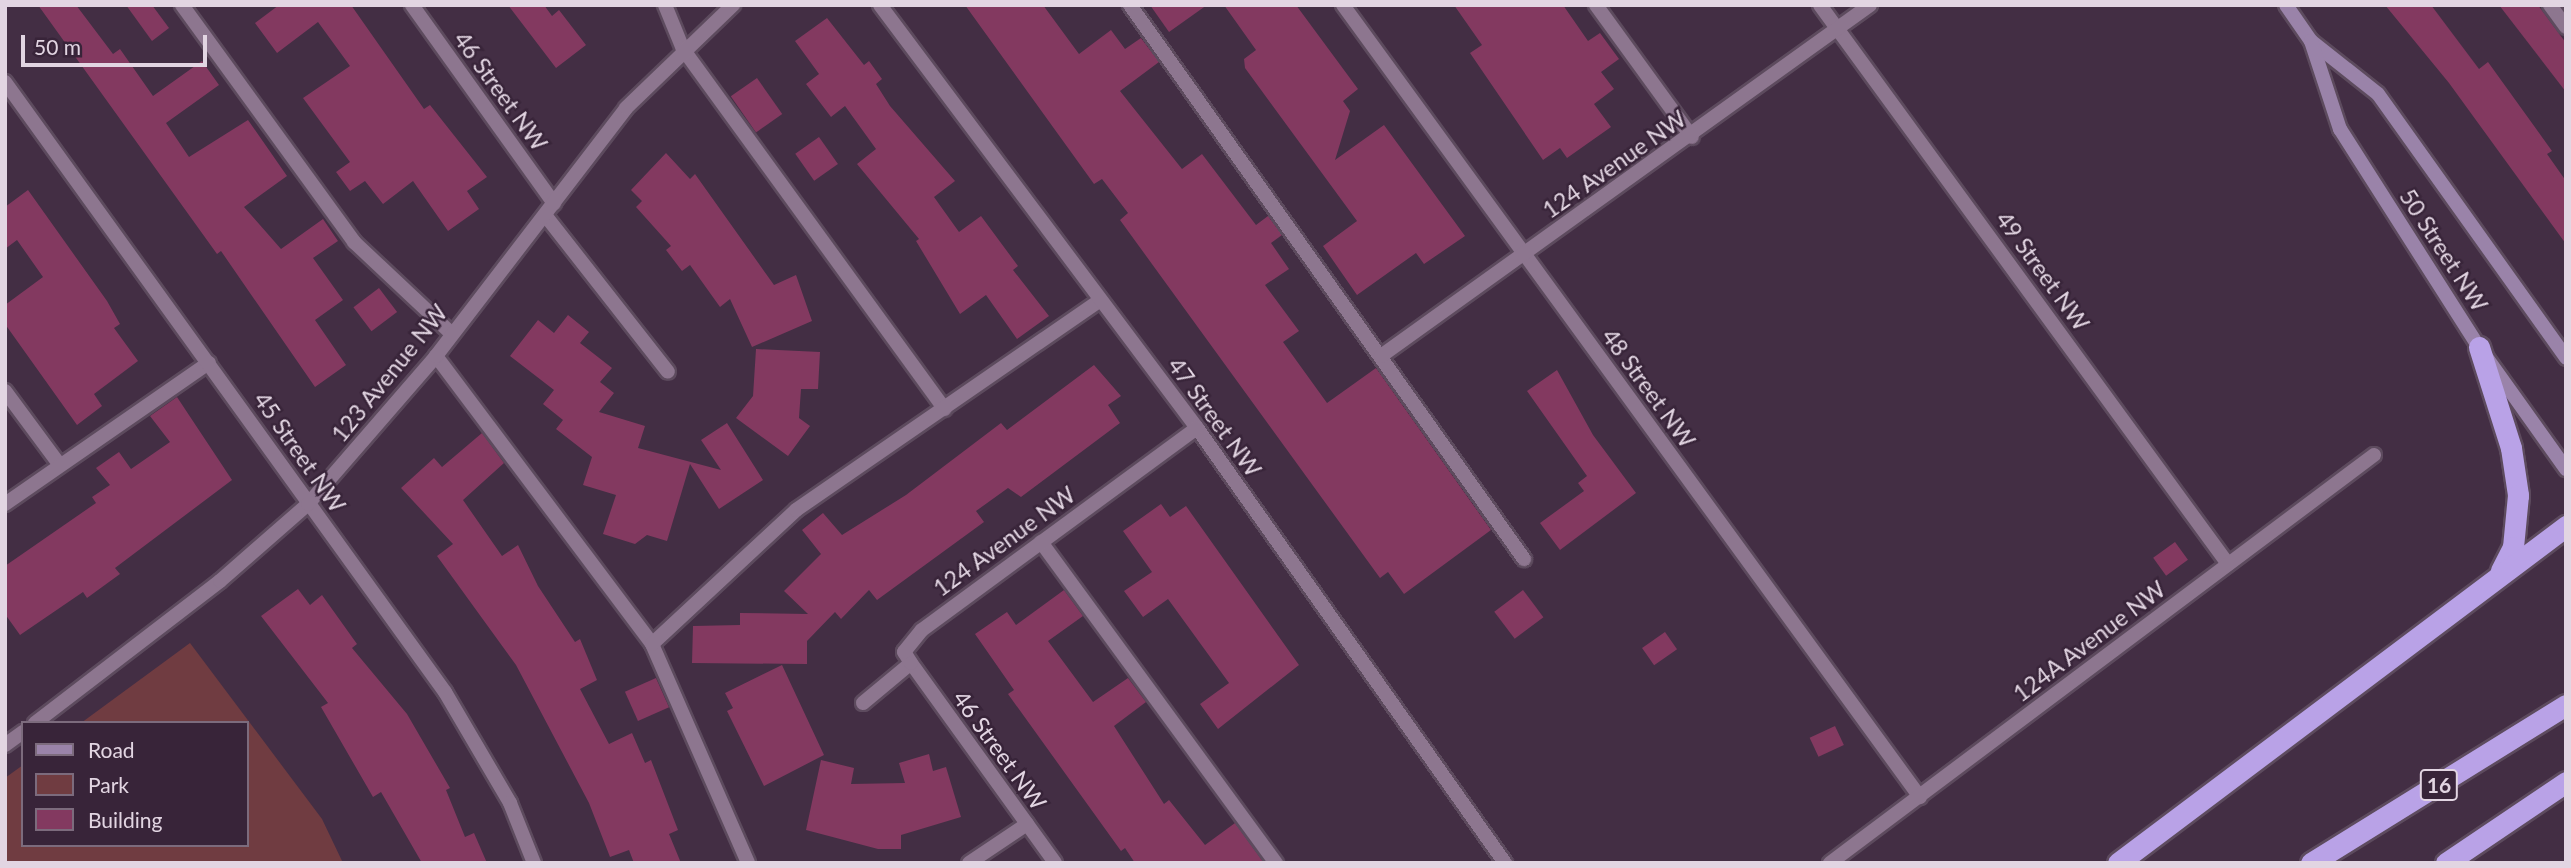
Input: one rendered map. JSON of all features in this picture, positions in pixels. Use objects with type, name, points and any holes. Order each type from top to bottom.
[{"type":"highway","points":[[2479,348],[2511,448],[2518,495],[2513,547],[2501,572]]},
{"type":"highway","points":[[2118,863],[2501,572],[2566,526]]},
{"type":"highway","name":"16","points":[[2311,863],[2566,705]]},
{"type":"highway","points":[[2446,863],[2566,782]]},
{"type":"main road","name":"50 Street NW","points":[[2286,5],[2311,41],[2340,129],[2479,348],[2566,469]]},
{"type":"main road","name":"50 Street NW","points":[[2311,41],[2378,94],[2566,358]]},
{"type":"street","points":[[182,5],[354,242],[451,333]]},
{"type":"street","name":"46 Street NW","points":[[412,5],[554,203]]},
{"type":"street","points":[[664,5],[684,49],[945,409]]},
{"type":"street","name":"123 Avenue NW","points":[[38,721],[220,581],[308,504],[436,356],[626,108],[684,49],[733,5]]},
{"type":"street","name":"47 Street NW","points":[[880,5],[1197,428],[1505,863]]},
{"type":"street","points":[[1130,5],[1524,559]]},
{"type":"street","name":"48 Street NW","points":[[1343,5],[1523,256],[1920,797]]},
{"type":"street","points":[[1596,5],[1692,137]]},
{"type":"street","name":"49 Street NW","points":[[1820,5],[2228,564]]},
{"type":"street","name":"124 Avenue NW","points":[[1381,356],[1692,137],[1870,5]]},
{"type":"street","points":[[2550,5],[2566,27]]},
{"type":"street","name":"45 Street NW","points":[[5,82],[445,692],[510,803],[534,863]]},
{"type":"street","points":[[545,215],[668,372]]},
{"type":"street","points":[[652,644],[796,510],[1100,300]]},
{"type":"street","points":[[436,356],[652,644],[748,863]]},
{"type":"street","points":[[5,503],[209,363]]},
{"type":"street","points":[[5,391],[59,464]]},
{"type":"street","name":"124 Avenue NW","points":[[911,663],[904,652],[909,641],[1197,428]]},
{"type":"street","name":"124A Avenue NW","points":[[1830,863],[2374,455]]},
{"type":"street","points":[[1041,542],[1276,863]]},
{"type":"street","points":[[863,703],[911,663]]},
{"type":"street","name":"46 Street NW","points":[[911,663],[1055,863]]},
{"type":"street","points":[[969,863],[1027,824]]},
{"type":"green space","points":[[190,643],[322,819],[343,863],[5,863],[5,778],[21,766],[21,847],[248,847],[248,721],[84,721]]},
{"type":"building","points":[[38,5],[76,5],[113,54],[120,49],[153,96],[202,61],[219,85],[166,123],[189,157],[248,120],[287,176],[244,207],[281,249],[323,219],[338,241],[313,258],[343,300],[315,320],[346,365],[315,387],[221,251],[217,254]]},
{"type":"building","points":[[126,5],[152,5],[169,28],[152,41]]},
{"type":"building","points":[[279,5],[351,5],[424,109],[430,105],[487,177],[467,191],[479,209],[448,231],[413,181],[383,204],[365,181],[350,191],[336,172],[350,162],[303,98],[350,66],[318,22],[277,53],[255,23]]},
{"type":"building","points":[[508,5],[544,5],[552,16],[559,10],[586,45],[556,68]]},
{"type":"building","points":[[965,5],[1043,5],[1079,54],[1111,30],[1125,49],[1141,38],[1159,62],[1120,91],[1182,169],[1202,154],[1256,225],[1268,216],[1282,235],[1271,243],[1289,269],[1265,285],[1299,331],[1283,342],[1327,403],[1376,368],[1491,530],[1404,594],[1388,572],[1380,578],[1120,220],[1128,213],[1102,179],[1094,184]]},
{"type":"building","points":[[1150,5],[1207,5],[1169,32]]},
{"type":"building","points":[[1224,5],[1296,5],[1358,89],[1343,101],[1350,111],[1335,160],[1384,125],[1465,236],[1424,264],[1416,253],[1357,295],[1323,246],[1357,221],[1245,68],[1244,59],[1256,50]]},
{"type":"building","points":[[1454,5],[1563,5],[1588,41],[1600,33],[1619,59],[1601,72],[1614,89],[1594,104],[1611,127],[1567,158],[1560,148],[1543,160],[1470,53],[1482,45]]},
{"type":"building","points":[[2385,5],[2431,5],[2479,69],[2488,62],[2552,151],[2547,154],[2566,181],[2566,244],[2449,83]]},
{"type":"building","points":[[2499,5],[2538,5],[2566,43],[2566,92]]},
{"type":"building","points":[[827,18],[864,65],[869,61],[882,79],[876,84],[890,106],[955,181],[934,197],[959,232],[981,216],[1018,266],[1013,270],[1049,316],[1017,339],[986,295],[960,314],[916,241],[919,239],[857,164],[876,149],[845,106],[831,117],[806,84],[819,74],[795,41]]},
{"type":"building","points":[[757,78],[782,114],[756,132],[731,96]]},
{"type":"building","points":[[819,137],[838,164],[814,181],[795,154]]},
{"type":"building","points":[[666,153],[690,179],[695,174],[774,285],[796,275],[812,321],[752,347],[730,299],[720,307],[690,265],[682,271],[666,250],[671,246],[636,207],[642,201],[631,190]]},
{"type":"building","points":[[28,190],[107,301],[120,324],[114,328],[138,361],[94,394],[102,406],[77,425],[5,324],[5,305],[43,277],[17,240],[5,249],[5,207]]},
{"type":"building","points":[[379,288],[397,312],[371,331],[353,307]]},
{"type":"building","points":[[568,315],[589,332],[580,343],[612,368],[600,382],[614,393],[599,412],[645,426],[638,448],[721,470],[701,440],[727,423],[763,480],[719,509],[690,464],[667,541],[647,535],[635,544],[603,534],[616,495],[583,485],[592,457],[556,429],[563,420],[543,404],[554,390],[510,356],[538,320],[554,333]]},
{"type":"building","points":[[756,349],[820,352],[818,389],[801,389],[799,418],[810,426],[788,456],[736,418],[753,396]]},
{"type":"building","points":[[1094,365],[1121,396],[1108,405],[1120,423],[1021,497],[1008,488],[976,511],[984,522],[877,600],[869,590],[841,619],[835,612],[807,641],[807,664],[692,663],[693,626],[740,625],[740,613],[808,614],[784,591],[821,554],[802,530],[823,513],[842,535],[906,495],[1001,423],[1007,430]]},
{"type":"building","points":[[1557,370],[1593,435],[1636,493],[1560,550],[1540,523],[1584,491],[1578,483],[1587,476],[1527,391]]},
{"type":"building","points":[[177,397],[232,480],[115,568],[120,574],[87,598],[83,592],[20,635],[5,614],[5,566],[96,503],[92,497],[110,485],[96,468],[119,452],[131,469],[170,442],[150,416]]},
{"type":"building","points":[[482,433],[504,463],[463,500],[502,556],[518,545],[538,586],[575,642],[580,639],[597,680],[580,689],[609,744],[632,733],[645,763],[651,760],[678,830],[669,834],[681,863],[634,863],[629,850],[610,857],[589,803],[516,665],[437,556],[453,544],[401,488],[434,458],[442,467]]},
{"type":"building","points":[[1161,504],[1170,517],[1186,506],[1299,665],[1218,729],[1200,704],[1229,683],[1168,599],[1143,617],[1124,591],[1152,572],[1123,531]]},
{"type":"building","points":[[2175,542],[2188,560],[2166,576],[2153,558]]},
{"type":"building","points":[[298,589],[310,605],[322,595],[357,644],[352,648],[407,714],[450,788],[446,790],[465,837],[474,833],[487,863],[422,863],[381,792],[373,797],[321,707],[328,703],[261,616]]},
{"type":"building","points":[[1064,590],[1083,616],[1048,641],[1093,702],[1128,678],[1146,702],[1114,726],[1164,804],[1169,800],[1205,845],[1235,823],[1264,863],[1135,863],[1125,848],[1121,851],[1008,694],[1014,690],[975,634],[1007,612],[1016,625]]},
{"type":"building","points":[[1523,590],[1543,617],[1515,639],[1494,612]]},
{"type":"building","points":[[1665,632],[1677,649],[1654,665],[1642,648]]},
{"type":"building","points":[[782,665],[824,755],[764,786],[727,711],[733,708],[725,693]]},
{"type":"building","points":[[656,678],[669,707],[638,721],[625,692]]},
{"type":"building","points":[[1835,726],[1844,745],[1818,757],[1810,738]]},
{"type":"building","points":[[929,754],[933,771],[946,767],[961,817],[901,835],[901,849],[878,849],[806,830],[821,760],[854,768],[851,784],[905,783],[899,763]]}]
